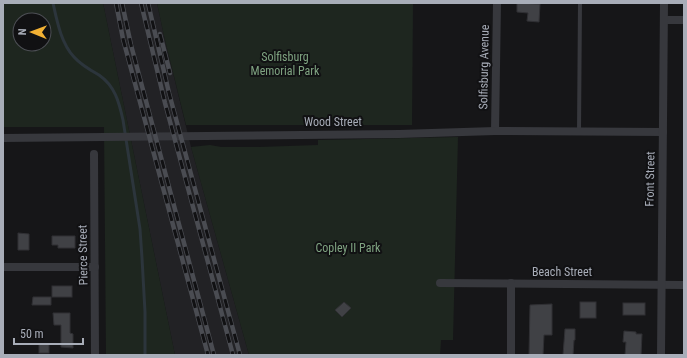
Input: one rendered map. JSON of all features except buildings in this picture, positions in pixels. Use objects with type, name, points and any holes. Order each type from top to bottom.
[{"type":"street","name":"Solfisburg Avenue","points":[[495,131],[497,3]]},
{"type":"street","name":"Front Street","points":[[661,355],[664,3]]},
{"type":"street","points":[[664,20],[684,20]]},
{"type":"street","name":"Wood Street","points":[[3,138],[495,131],[663,132]]},
{"type":"street","name":"Pierce Street","points":[[94,154],[95,355]]},
{"type":"street","points":[[3,266],[95,267]]},
{"type":"street","name":"Beach Street","points":[[440,283],[684,285]]},
{"type":"street","points":[[511,283],[511,355]]},
{"type":"lane","points":[[579,131],[580,3]]},
{"type":"shaded area","points":[[103,3],[157,3],[191,147],[249,355],[175,355]]},
{"type":"green space","points":[[3,3],[103,3],[175,355],[106,355],[104,127],[3,127]]},
{"type":"green space","name":"Solfisburg Memorial Park","points":[[157,3],[413,3],[412,125],[186,125]]},
{"type":"green space","name":"Copley II Park","points":[[458,137],[453,340],[441,340],[440,355],[249,355],[191,147],[210,145],[221,147],[259,147],[318,145],[318,140]]},
{"type":"waterway","points":[[53,3],[60,32],[66,45],[74,57],[109,84],[116,95],[120,107],[140,229],[145,312],[145,355]]},
{"type":"railway","points":[[116,3],[123,39],[208,355]]},
{"type":"railway","points":[[122,3],[131,45],[214,355]]},
{"type":"railway","points":[[141,3],[165,103],[233,355]]},
{"type":"railway","points":[[148,3],[169,93],[240,355]]},
{"type":"railway","points":[[160,34],[170,73]]}]
